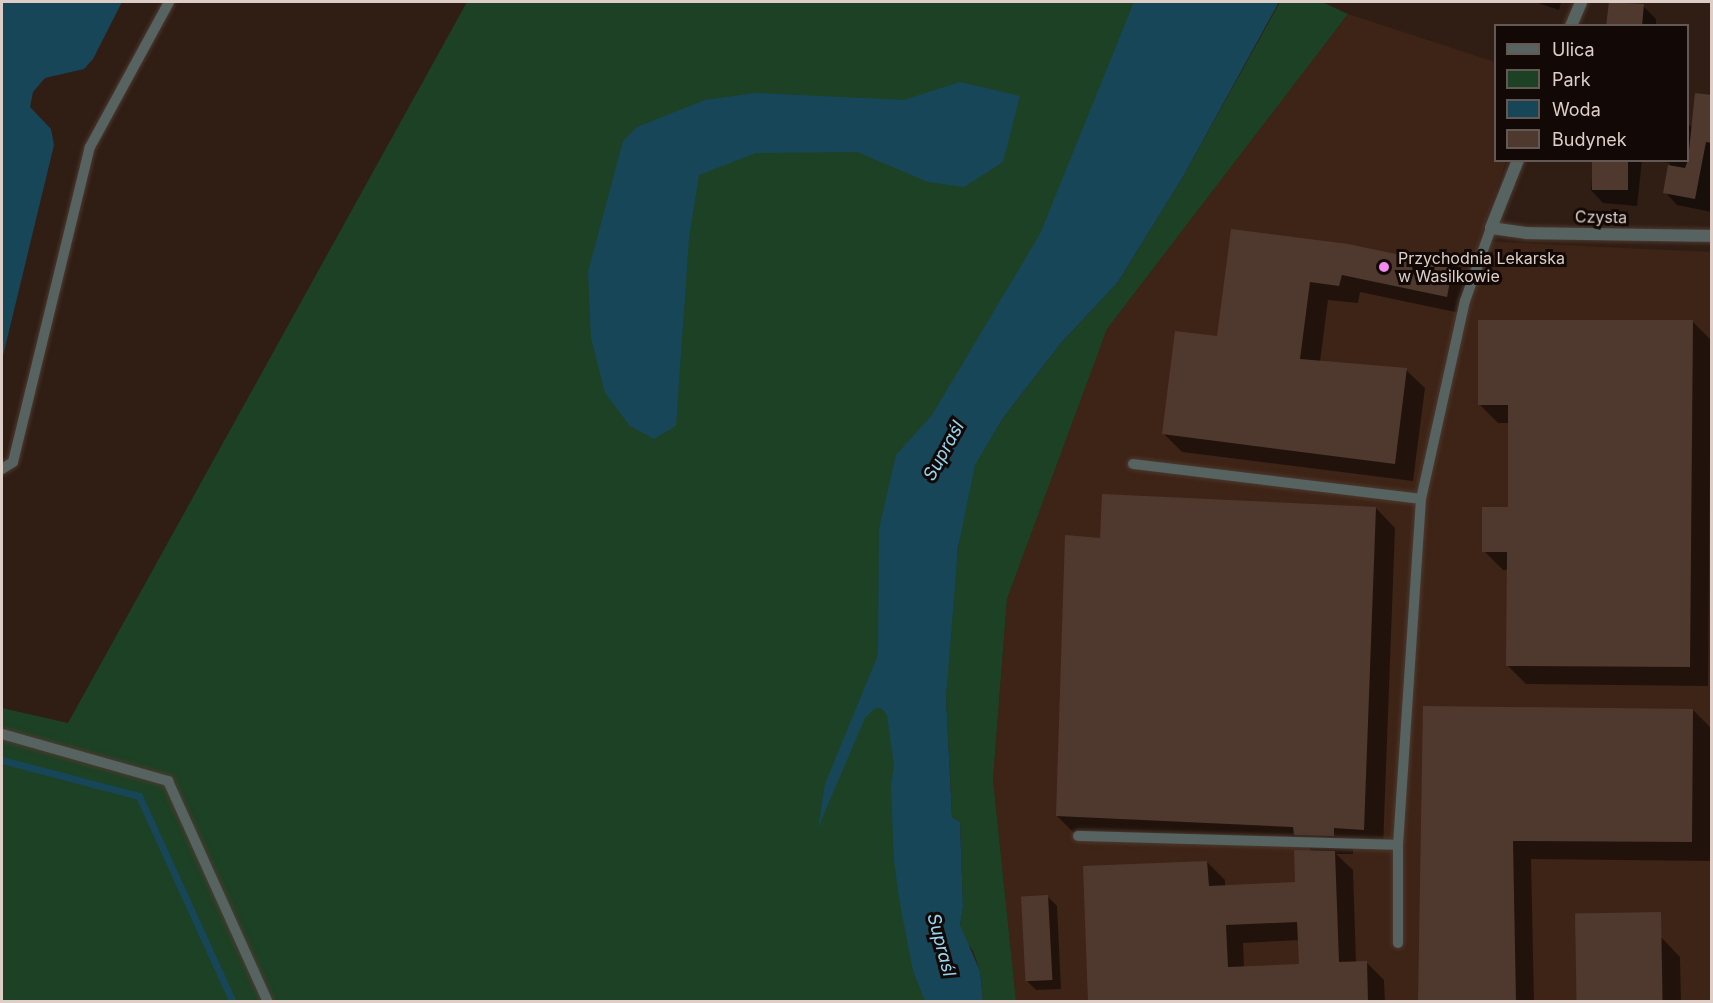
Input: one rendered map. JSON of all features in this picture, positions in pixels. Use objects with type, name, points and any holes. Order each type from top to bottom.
[{"type":"street","points":[[1572,24],[1581,2]]},
{"type":"street","points":[[1491,228],[1517,162]]},
{"type":"street","name":"Czysta","points":[[1491,228],[1526,233],[1712,236]]},
{"type":"lane","points":[[2,469],[13,462],[90,147],[169,2]]},
{"type":"lane","points":[[1398,943],[1398,845],[1421,500],[1465,301],[1491,228]]},
{"type":"lane","points":[[1132,464],[1421,500]]},
{"type":"lane","points":[[2,734],[168,781],[268,1002]]},
{"type":"lane","points":[[1078,836],[1398,845]]},
{"type":"shaded area","points":[[1348,14],[1494,62],[1494,162],[1506,162],[1479,241],[1711,252],[1711,1001],[1016,1002],[993,779],[1007,599],[1107,329]]},
{"type":"green space","points":[[467,2],[1162,2],[1047,251],[908,477],[964,1001],[2,1002],[2,708],[68,723]]},
{"type":"green space","points":[[1280,2],[1322,2],[1348,14],[1107,329],[1007,599],[993,779],[1016,1001],[983,1001],[980,971],[973,951],[962,936],[960,925],[963,907],[960,822],[952,817],[946,697],[949,626],[963,508],[975,464],[1003,418],[1061,343],[1118,282],[1184,175]]},
{"type":"water","points":[[2,2],[122,2],[93,59],[84,69],[45,78],[33,92],[30,107],[51,129],[54,145],[2,360]]},
{"type":"water","name":"Supraśl","points":[[1134,2],[1279,2],[1184,175],[1118,282],[1061,343],[1003,418],[975,465],[958,548],[946,697],[952,817],[960,822],[963,907],[960,925],[980,971],[983,1001],[925,1001],[913,971],[900,904],[894,861],[891,786],[894,766],[887,715],[881,708],[875,708],[865,718],[818,828],[825,784],[878,655],[879,529],[896,455],[932,415],[1040,234]]},
{"type":"water","points":[[960,82],[1020,96],[1003,162],[964,187],[928,182],[857,152],[756,153],[699,175],[689,238],[676,426],[654,439],[630,426],[605,393],[591,338],[588,272],[623,141],[637,127],[705,100],[755,93],[904,100]]},
{"type":"building","points":[[1609,2],[1644,4],[1642,24],[1606,24]]},
{"type":"building","points":[[1695,93],[1712,95],[1712,143],[1706,142],[1695,199],[1663,193],[1668,165],[1685,168],[1689,162]]},
{"type":"building","points":[[1592,162],[1628,162],[1628,190],[1592,190]]},
{"type":"building","points":[[1231,229],[1348,244],[1453,266],[1447,297],[1342,275],[1339,286],[1310,282],[1300,359],[1407,368],[1395,464],[1162,434],[1175,331],[1217,336]]},
{"type":"building","points":[[1478,320],[1693,320],[1690,667],[1506,666],[1507,552],[1482,552],[1482,507],[1508,507],[1508,405],[1478,405]]},
{"type":"building","points":[[1102,494],[1376,507],[1364,830],[1334,828],[1334,836],[1294,835],[1293,827],[1056,816],[1065,535],[1100,538]]},
{"type":"building","points":[[1423,706],[1693,709],[1692,842],[1513,841],[1516,1002],[1418,1002]]},
{"type":"building","points":[[1294,850],[1335,851],[1339,962],[1367,961],[1368,1002],[1088,1002],[1083,866],[1207,861],[1209,886],[1295,882]],"holes":[[[1297,922],[1299,964],[1228,967],[1226,925]]]},
{"type":"building","points":[[1048,895],[1052,980],[1025,981],[1021,896]]},
{"type":"building","points":[[1661,912],[1663,1002],[1577,1002],[1575,914]]},
{"type":"waterway","points":[[2,760],[139,796],[233,1002]]},
{"type":"place","name":"Przychodnia Lekarska w Wasilkowie","points":[[1384,267]]}]
